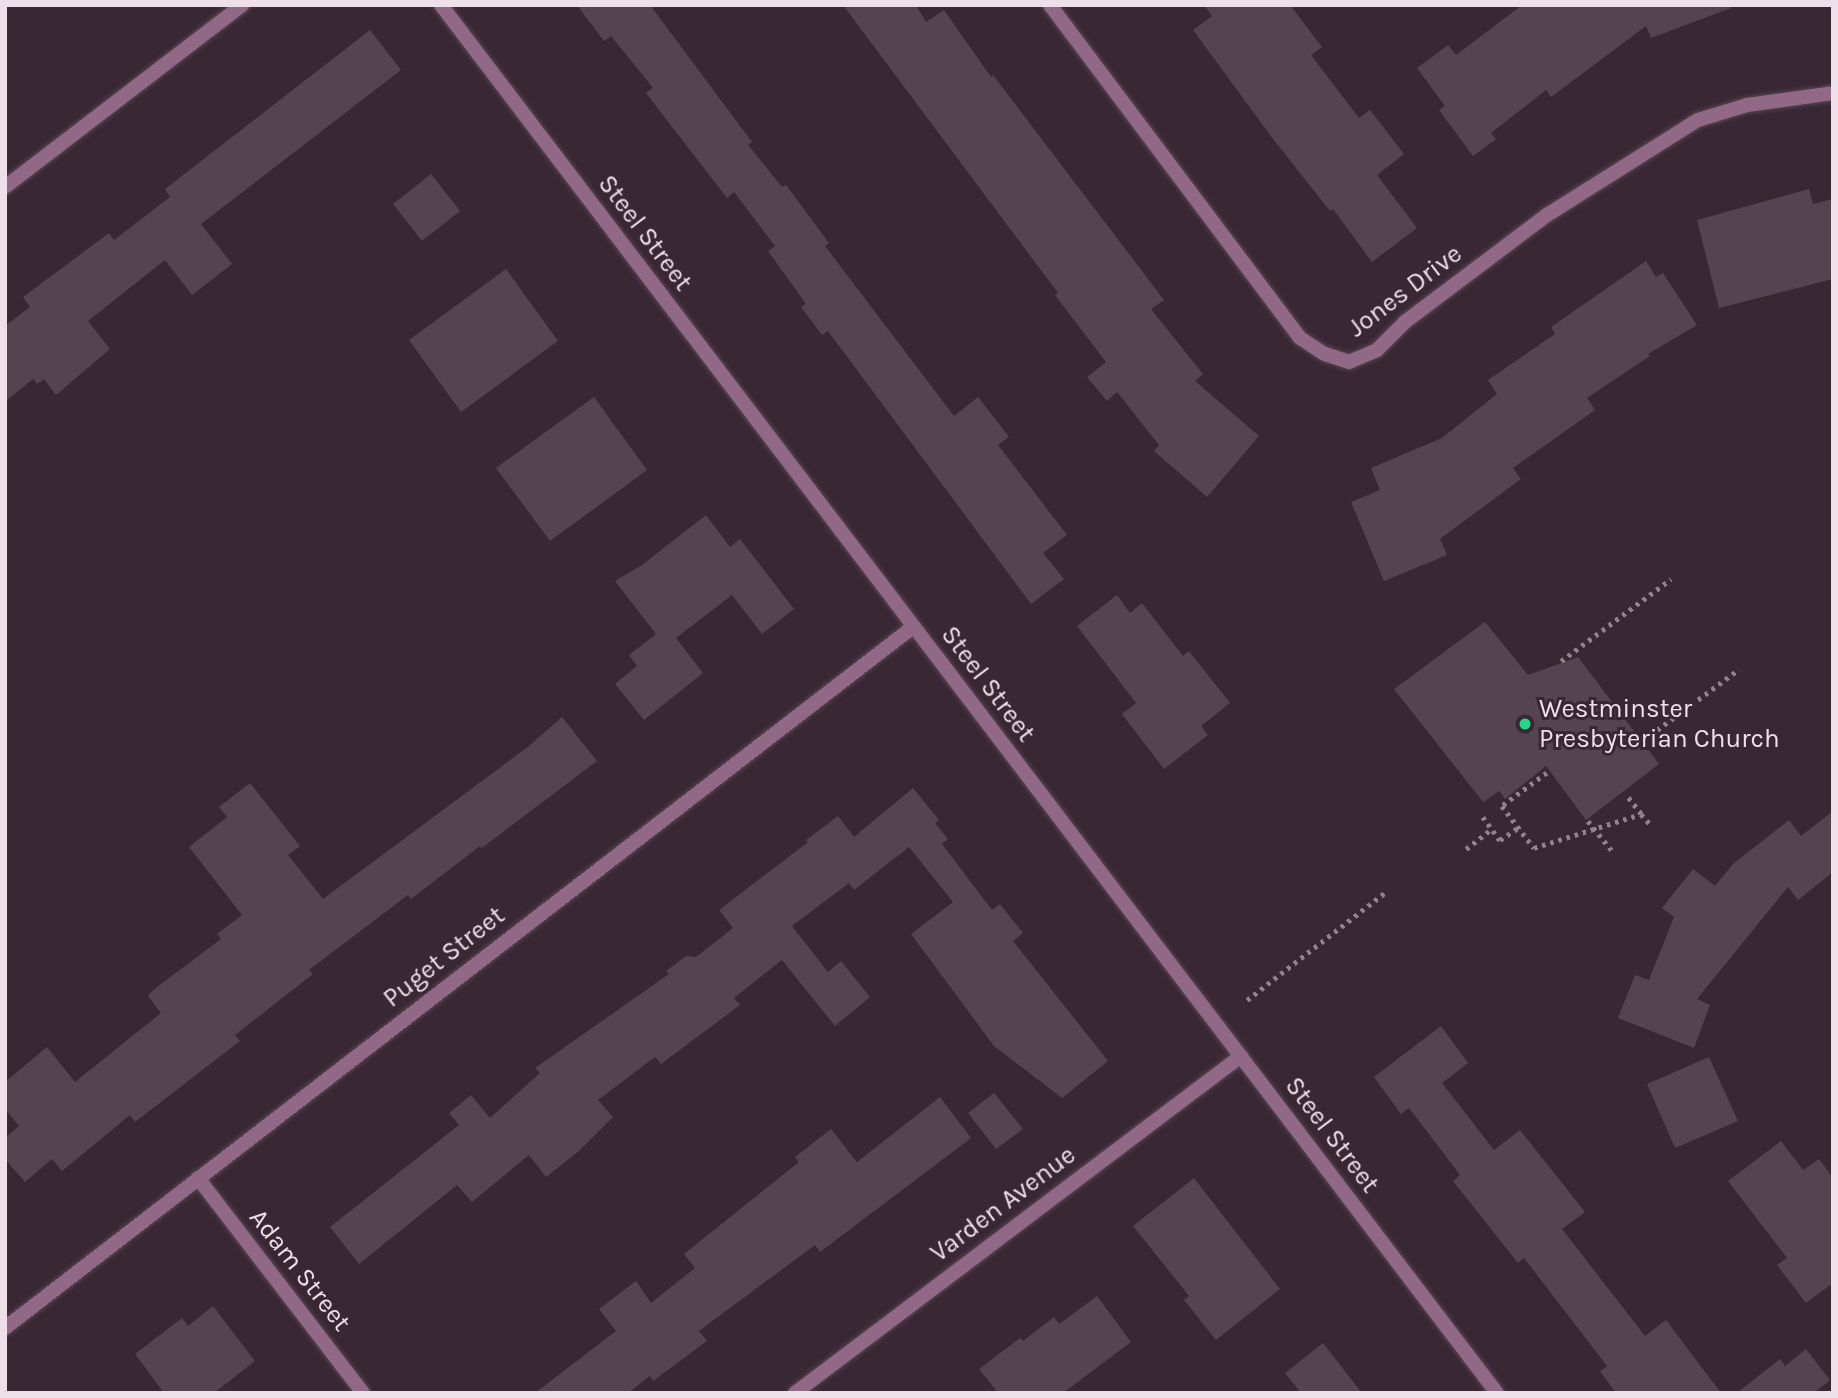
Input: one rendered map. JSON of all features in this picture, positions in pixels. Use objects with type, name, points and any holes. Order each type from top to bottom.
[{"type":"street","points":[[5,187],[242,5]]},
{"type":"street","name":"Steel Street","points":[[440,5],[1497,1393]]},
{"type":"street","name":"Jones Drive","points":[[1050,5],[1300,338],[1325,354],[1349,362],[1377,350],[1405,322],[1547,215],[1698,120],[1747,105],[1833,93]]},
{"type":"street","name":"Puget Street","points":[[5,1328],[913,626]]},
{"type":"street","name":"Varden Avenue","points":[[795,1393],[1241,1056]]},
{"type":"street","name":"Adam Street","points":[[198,1178],[363,1393]]},
{"type":"path","points":[[1560,661],[1671,579]]},
{"type":"path","points":[[1657,730],[1739,669]]},
{"type":"path","points":[[1547,773],[1516,793],[1502,806],[1534,848],[1642,814]]},
{"type":"path","points":[[1626,795],[1650,824]]},
{"type":"path","points":[[1483,817],[1500,840],[1518,827]]},
{"type":"path","points":[[1588,821],[1613,852]]},
{"type":"path","points":[[1466,849],[1492,830]]},
{"type":"path","points":[[1247,1000],[1387,891]]},
{"type":"building","points":[[577,5],[650,5],[752,142],[748,145],[782,187],[786,185],[829,243],[825,246],[954,416],[978,397],[1009,437],[998,445],[1067,535],[1043,553],[1064,579],[1031,604],[828,331],[822,335],[801,307],[806,304],[768,251],[775,246],[734,192],[727,198],[646,93],[653,88],[611,36],[604,41]]},
{"type":"building","points":[[843,5],[916,5],[926,22],[944,10],[991,77],[993,75],[1164,300],[1151,309],[1203,374],[1195,381],[1259,436],[1207,497],[1154,451],[1159,445],[1117,392],[1107,401],[1087,377],[1106,362],[1055,295],[1058,293]]},
{"type":"building","points":[[1204,5],[1290,5],[1322,47],[1311,55],[1359,118],[1370,110],[1404,154],[1377,175],[1417,228],[1372,262],[1333,209],[1330,211],[1270,135],[1193,30],[1212,16]]},
{"type":"building","points":[[1522,5],[1730,5],[1731,8],[1651,38],[1646,26],[1551,97],[1546,90],[1491,133],[1496,139],[1473,156],[1439,110],[1445,106],[1417,68],[1448,45],[1456,55]]},
{"type":"building","points":[[370,30],[401,70],[201,224],[232,264],[192,295],[165,260],[88,321],[110,349],[56,395],[44,379],[37,384],[33,379],[5,402],[5,326],[30,307],[23,297],[109,233],[114,240],[170,197],[165,189]]},
{"type":"building","points":[[431,174],[460,211],[422,241],[393,204]]},
{"type":"building","points":[[1809,189],[1813,204],[1833,199],[1833,279],[1719,308],[1697,220]]},
{"type":"building","points":[[1646,261],[1656,277],[1663,273],[1697,325],[1648,354],[1650,356],[1587,398],[1595,410],[1513,468],[1521,479],[1440,539],[1447,555],[1384,581],[1351,502],[1380,490],[1371,468],[1442,438],[1497,394],[1488,380],[1555,334],[1551,327]]},
{"type":"building","points":[[506,269],[558,341],[461,412],[409,340]]},
{"type":"building","points":[[594,397],[647,470],[550,541],[496,468]]},
{"type":"building","points":[[706,515],[730,547],[740,539],[794,609],[762,634],[732,595],[676,638],[703,673],[644,720],[615,684],[637,666],[629,655],[656,634],[615,581],[642,565]]},
{"type":"building","points":[[1117,595],[1130,613],[1142,603],[1183,656],[1189,651],[1230,703],[1201,726],[1208,735],[1164,769],[1122,714],[1136,703],[1077,626]]},
{"type":"building","name":"Westminster Presbyterian Church","points":[[1485,622],[1528,675],[1578,657],[1659,764],[1586,820],[1546,766],[1505,799],[1499,791],[1483,802],[1394,689]]},
{"type":"building","points":[[562,717],[597,761],[482,848],[480,846],[411,899],[408,895],[309,970],[313,974],[235,1035],[240,1041],[135,1122],[130,1115],[62,1171],[52,1159],[25,1182],[5,1159],[5,1138],[19,1126],[5,1109],[5,1082],[47,1047],[75,1082],[161,1013],[148,996],[221,939],[217,934],[242,915],[189,847],[227,817],[219,807],[250,783],[300,846],[288,855],[323,899],[529,746]]},
{"type":"building","points":[[913,788],[939,820],[935,823],[948,839],[942,844],[992,910],[1000,904],[1023,933],[1013,941],[1108,1061],[1062,1098],[994,1046],[911,934],[953,902],[909,847],[854,890],[849,883],[792,926],[828,972],[841,961],[870,997],[835,1026],[782,960],[734,998],[740,1005],[661,1064],[655,1057],[598,1100],[613,1117],[579,1151],[546,1177],[529,1155],[472,1202],[457,1185],[359,1264],[330,1227],[459,1125],[449,1113],[471,1095],[490,1118],[540,1073],[535,1068],[669,974],[666,971],[686,956],[696,957],[733,928],[719,910],[808,842],[806,840],[838,816],[854,837]]},
{"type":"building","points":[[1833,811],[1833,872],[1798,900],[1788,887],[1697,999],[1710,1005],[1694,1048],[1618,1018],[1635,975],[1649,980],[1674,917],[1662,908],[1693,869],[1715,886],[1733,864],[1789,820],[1801,836]]},
{"type":"building","points":[[1441,1026],[1468,1063],[1442,1083],[1494,1150],[1520,1130],[1585,1212],[1562,1229],[1645,1336],[1666,1320],[1721,1393],[1616,1393],[1600,1371],[1607,1366],[1524,1258],[1518,1263],[1453,1181],[1460,1175],[1409,1108],[1401,1114],[1374,1077]]},
{"type":"building","points":[[1709,1057],[1738,1121],[1675,1148],[1647,1084]]},
{"type":"building","points":[[994,1093],[1023,1129],[996,1149],[968,1113]]},
{"type":"building","points":[[940,1097],[971,1138],[820,1252],[815,1245],[699,1331],[707,1341],[653,1381],[650,1376],[628,1393],[535,1393],[616,1331],[599,1309],[636,1281],[651,1303],[695,1268],[684,1254],[799,1162],[795,1157],[831,1129],[857,1162]]},
{"type":"building","points":[[1781,1141],[1803,1170],[1819,1159],[1833,1178],[1833,1283],[1806,1303],[1777,1265],[1787,1258],[1728,1181]]},
{"type":"building","points":[[1194,1178],[1280,1289],[1216,1340],[1184,1300],[1189,1296],[1133,1226]]},
{"type":"building","points":[[1097,1296],[1131,1342],[1063,1393],[998,1393],[979,1369],[1020,1338],[1023,1341],[1054,1317],[1059,1324]]},
{"type":"building","points":[[213,1306],[255,1361],[214,1393],[164,1393],[135,1354],[182,1318],[188,1326]]},
{"type":"building","points":[[1323,1343],[1362,1393],[1301,1393],[1285,1373]]},
{"type":"building","points":[[1806,1349],[1830,1380],[1814,1393],[1737,1393],[1780,1359],[1785,1366]]},
{"type":"place","name":"Westminster Presbyterian Church","points":[[1525,724]]}]
